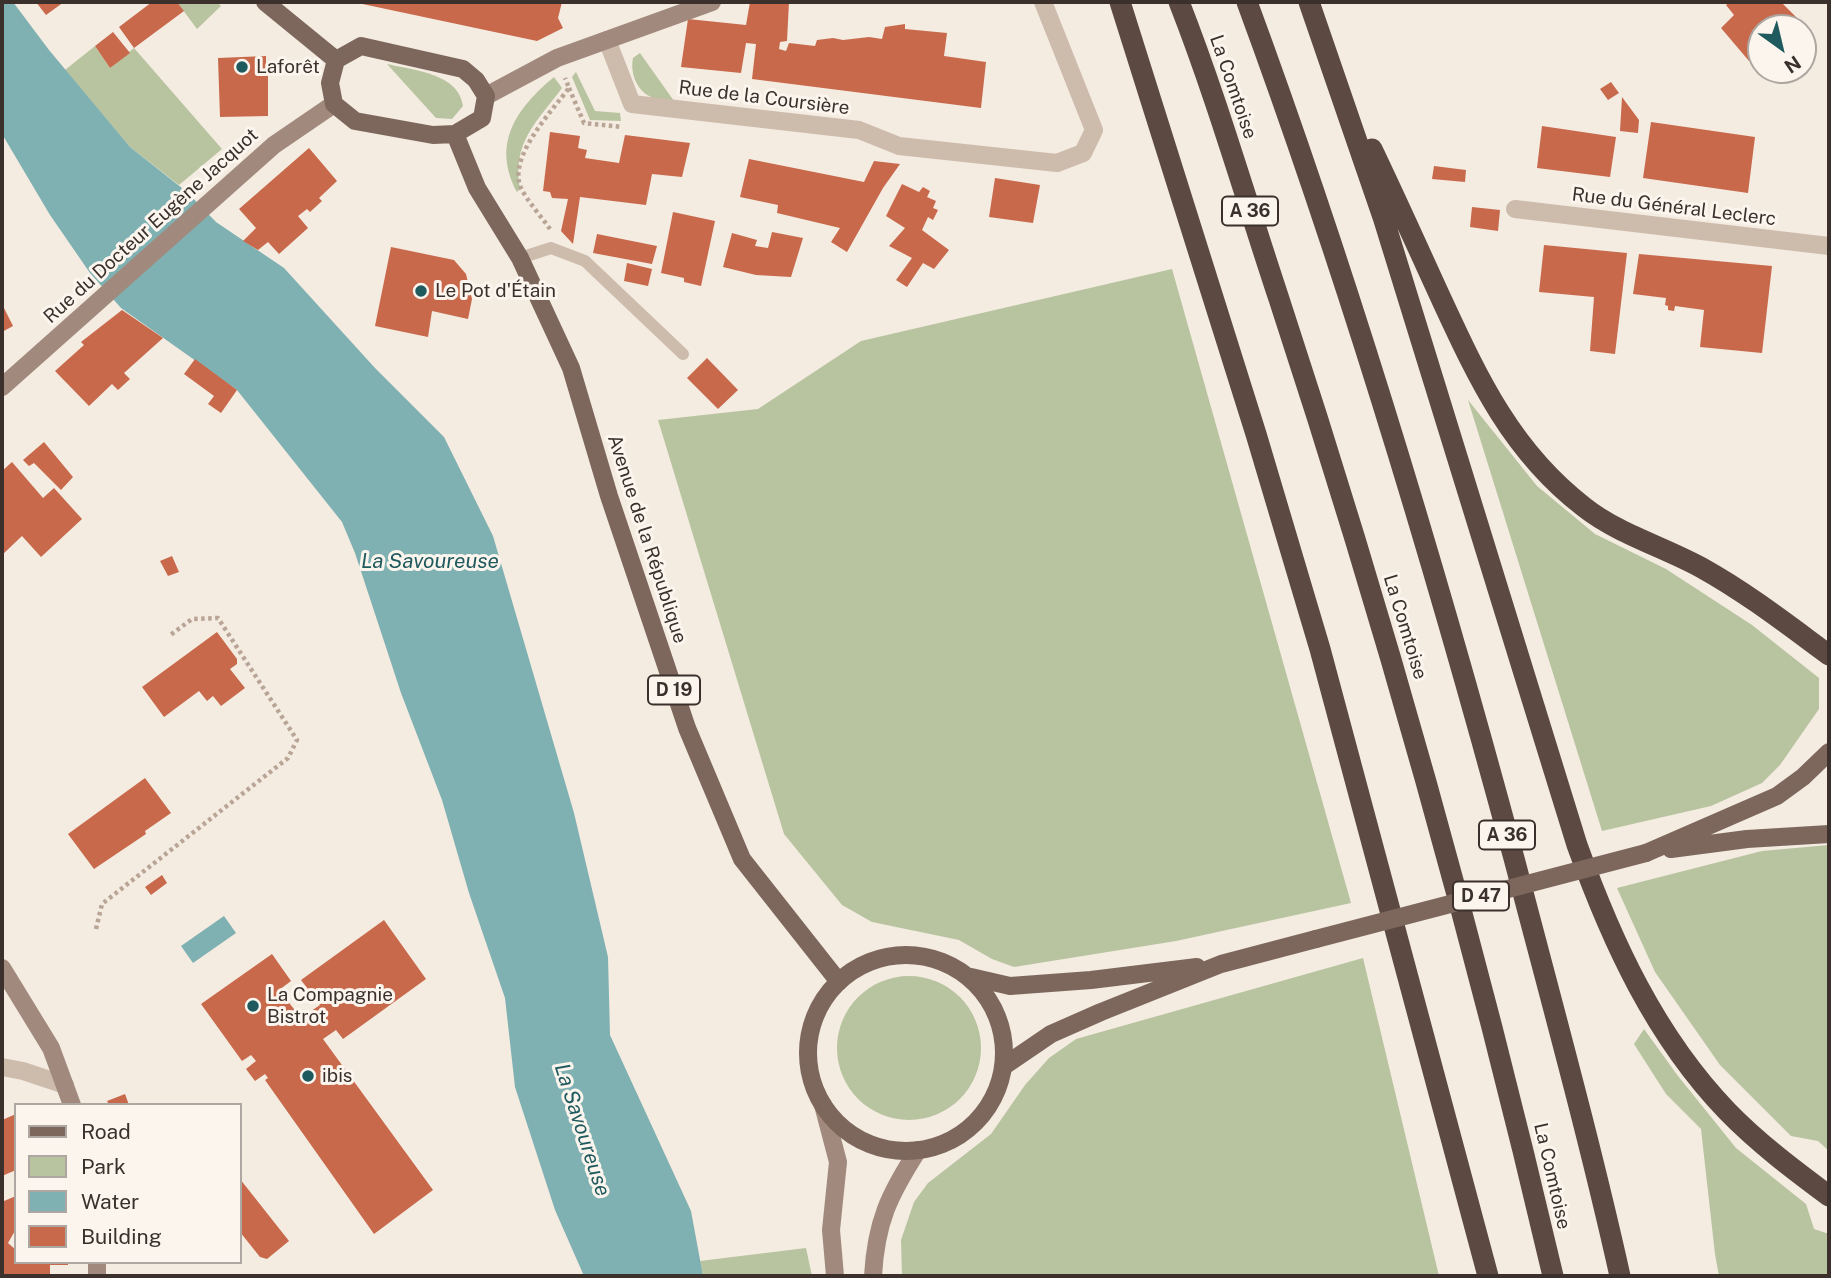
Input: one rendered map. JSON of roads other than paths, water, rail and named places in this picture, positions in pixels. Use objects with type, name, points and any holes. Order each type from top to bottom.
[{"type":"highway","points":[[1120,2],[1256,434],[1316,636],[1488,1276]]},
{"type":"highway","name":"La Comtoise","points":[[1179,2],[1319,420],[1387,645],[1449,860],[1524,1151],[1553,1276]]},
{"type":"highway","name":"A 36","points":[[1247,2],[1381,398],[1451,626],[1542,963],[1619,1276]]},
{"type":"highway","points":[[1309,2],[1387,230],[1577,845],[1600,907],[1640,989],[1685,1061],[1728,1112],[1760,1142],[1829,1196]]},
{"type":"highway","points":[[1329,55],[1469,357],[1504,422],[1530,458],[1551,480],[1602,520],[1703,569],[1761,606],[1829,655]]},
{"type":"highway","points":[[1469,1208],[1480,1276]]},
{"type":"main road","points":[[265,2],[336,60]]},
{"type":"main road","points":[[361,46],[463,69],[476,80],[486,96],[482,118],[455,134],[433,135],[355,121],[334,104],[330,83],[336,60],[361,46]]},
{"type":"main road","name":"Avenue de la République","points":[[455,134],[477,188],[520,258],[571,368],[609,496],[687,728],[742,859],[839,982]]},
{"type":"main road","name":"D 47","points":[[1646,853],[1777,796],[1803,777],[1829,752]]},
{"type":"main road","name":"D 47","points":[[1004,1066],[1065,1027],[1221,964],[1646,853],[1747,839],[1829,834]]},
{"type":"main road","points":[[901,955],[935,959],[966,975],[989,1000],[997,1015],[1003,1040],[1004,1066],[998,1086],[989,1106],[975,1122],[948,1140],[918,1150],[896,1150],[864,1140],[837,1122],[823,1105],[815,1088],[808,1050],[817,1013],[839,982],[867,963],[901,955]]},
{"type":"main road","name":"D 47","points":[[966,975],[989,983],[1010,986],[1091,980],[1221,964]]},
{"type":"street","points":[[486,96],[557,58],[712,2]]},
{"type":"street","name":"Rue de la Coursière","points":[[607,40],[632,104],[859,130],[899,146],[1057,163],[1083,153],[1094,130],[1043,2]]},
{"type":"street","name":"Rue du Docteur Eugène Jacquot","points":[[2,387],[274,145],[334,104]]},
{"type":"street","name":"Rue du Général Leclerc","points":[[1515,209],[1829,246]]},
{"type":"street","points":[[2,968],[51,1048],[71,1103]]},
{"type":"street","points":[[2,1067],[65,1085]]},
{"type":"street","points":[[823,1105],[838,1162],[831,1230],[835,1276]]},
{"type":"street","points":[[873,1276],[879,1227],[887,1203],[918,1150]]},
{"type":"lane","points":[[520,258],[551,248],[585,261],[683,354]]},
{"type":"water","name":"La Savoureuse","points":[[2,2],[13,2],[49,50],[130,147],[187,192],[216,222],[284,268],[375,368],[444,437],[493,536],[574,813],[608,957],[610,1035],[691,1211],[703,1276],[584,1276],[555,1210],[515,1087],[505,998],[469,893],[442,800],[401,693],[355,553],[342,522],[237,390],[121,308],[90,273],[50,215],[2,134]]},
{"type":"water","points":[[224,916],[236,933],[193,963],[181,946]]},
{"type":"place","name":"Laforêt","points":[[242,67]]},
{"type":"place","name":"Le Pot d'Étain","points":[[421,291]]},
{"type":"place","name":"La Compagnie Bistrot","points":[[253,1006]]},
{"type":"place","name":"ibis","points":[[308,1076]]}]
